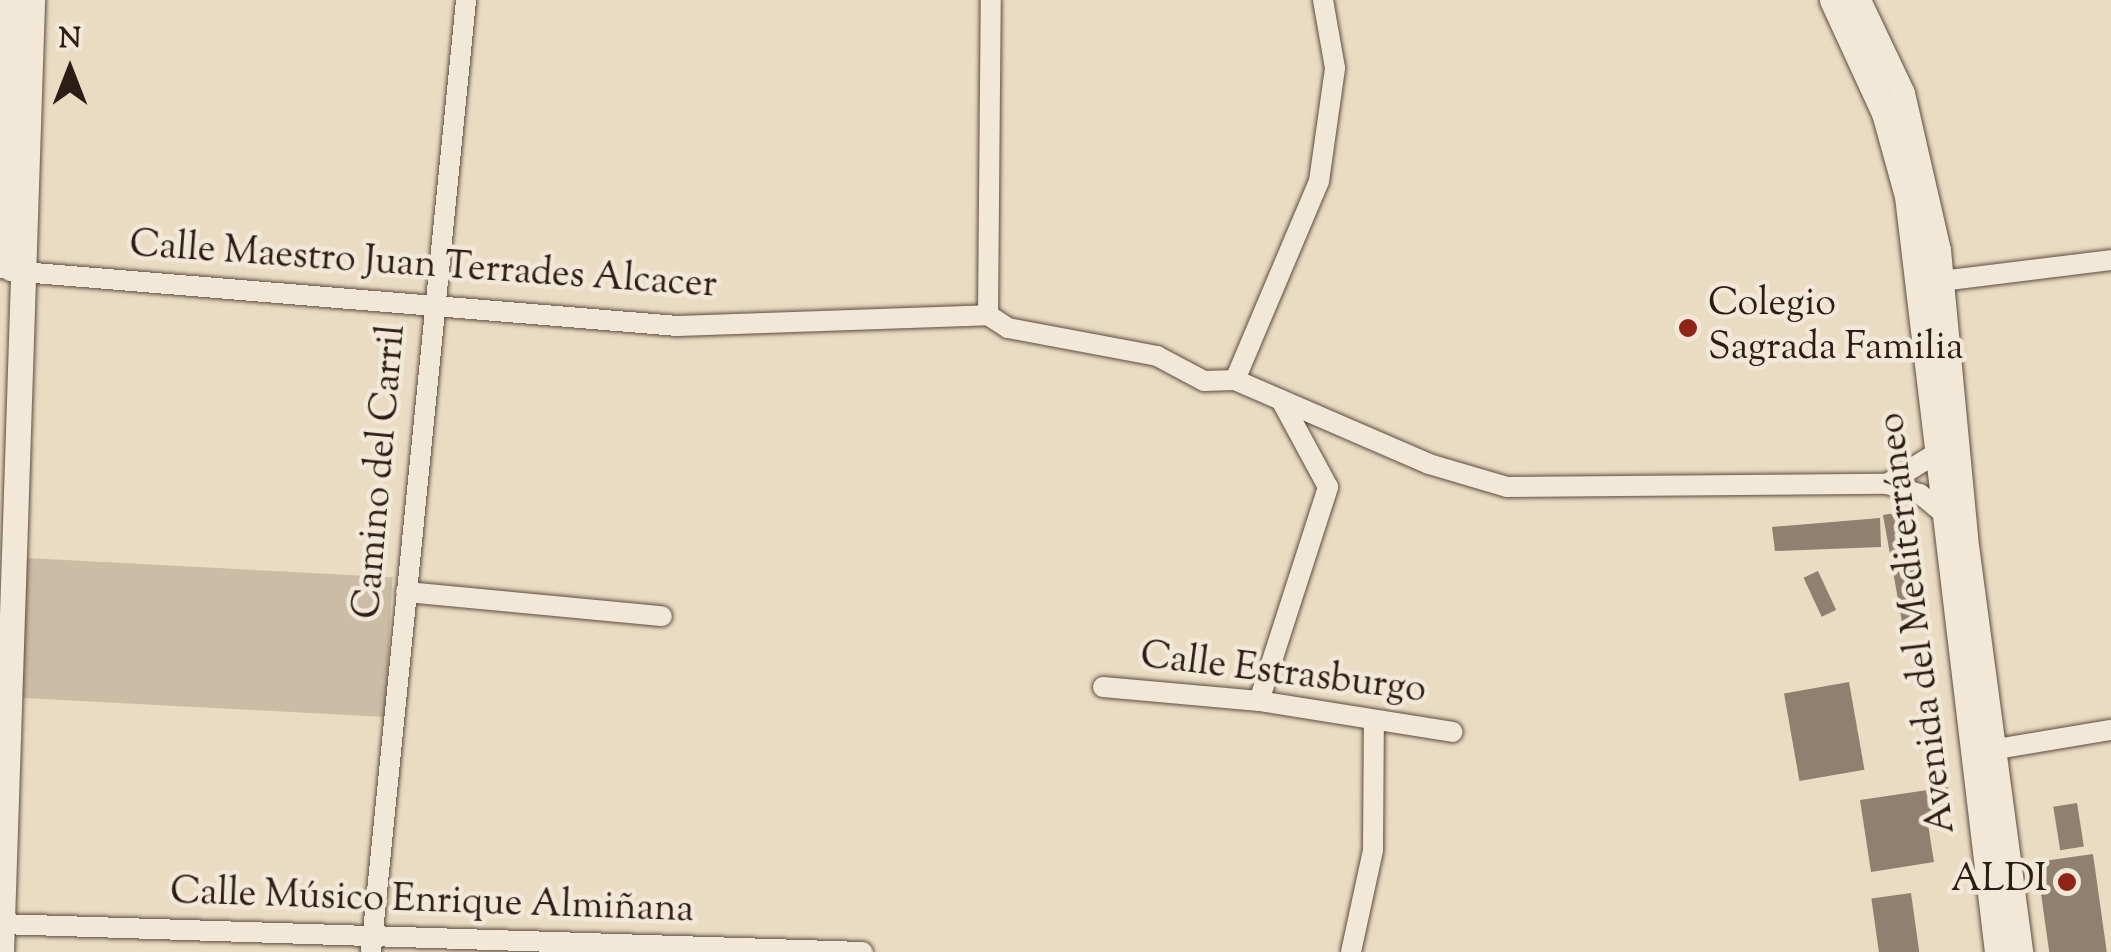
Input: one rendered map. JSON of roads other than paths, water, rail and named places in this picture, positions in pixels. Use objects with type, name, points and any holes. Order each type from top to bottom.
[{"type":"street","points":[[1,952],[8,0]]},
{"type":"street","points":[[8,269],[32,0]]},
{"type":"street","name":"Camino del Carril","points":[[372,945],[466,0]]},
{"type":"street","points":[[988,315],[991,0]]},
{"type":"street","points":[[1235,380],[1319,182],[1335,68],[1323,0]]},
{"type":"street","name":"Avenida del Mediterráneo","points":[[1832,0],[1884,114],[1907,196],[1940,510],[1997,952]]},
{"type":"street","name":"Avenida del Mediterráneo","points":[[1858,0],[1902,93],[1941,281],[1991,750],[2020,952]]},
{"type":"street","points":[[1941,281],[2111,260]]},
{"type":"street","name":"Calle Maestro Juan Terrades Alcacer","points":[[8,269],[678,326],[988,315],[1008,328],[1158,356],[1204,382],[1235,380],[1429,464],[1507,488],[1887,484],[1920,494],[1940,510]]},
{"type":"street","points":[[1258,701],[1328,487],[1281,400]]},
{"type":"street","points":[[1887,484],[1935,454]]},
{"type":"street","points":[[406,592],[662,616]]},
{"type":"street","name":"Calle Estrasburgo","points":[[1104,688],[1258,701],[1453,732]]},
{"type":"street","points":[[1351,952],[1373,850],[1374,722]]},
{"type":"street","points":[[1991,750],[2111,730]]},
{"type":"street","name":"Calle Músico Enrique Almiñana","points":[[1,924],[372,945],[863,952]]},
{"type":"place","name":"Colegio Sagrada Familia","points":[[1688,328]]},
{"type":"place","name":"ALDI","points":[[2067,882]]}]
